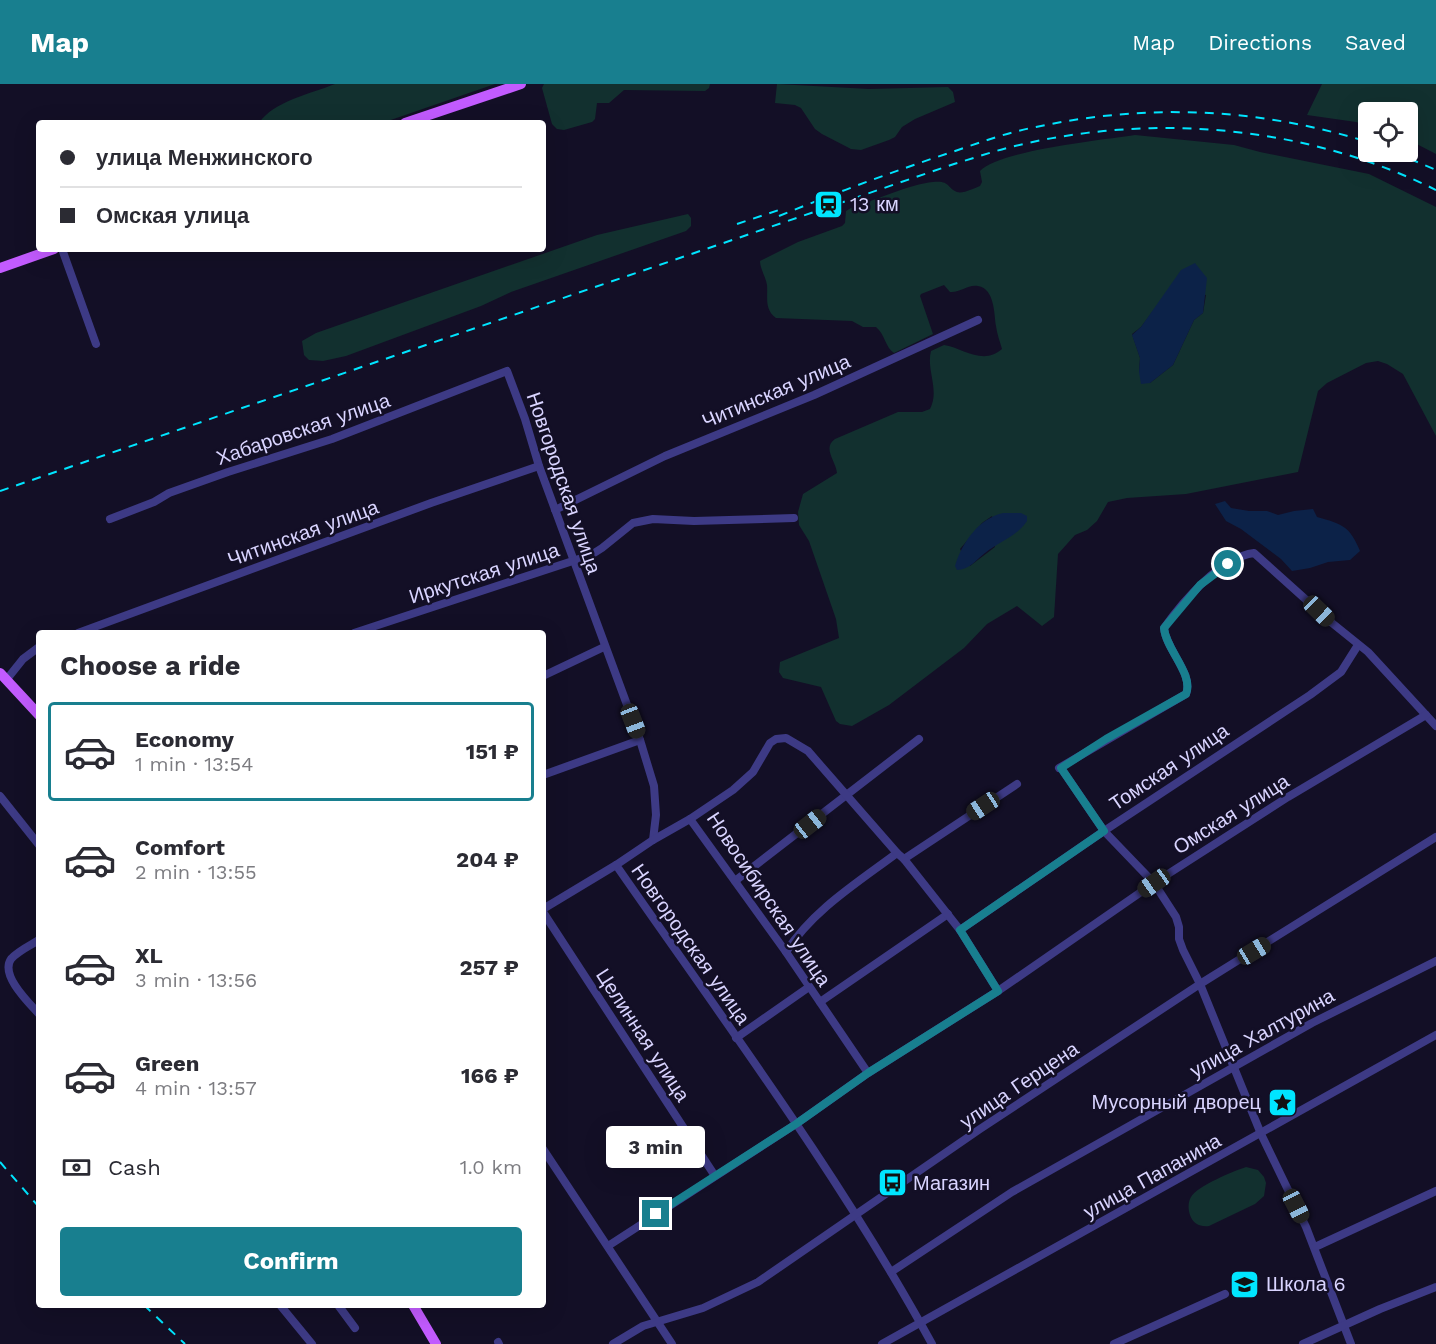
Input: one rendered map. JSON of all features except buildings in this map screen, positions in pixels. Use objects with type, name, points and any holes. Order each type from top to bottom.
[{"type":"main road","points":[[414,120],[521,84]]},
{"type":"main road","points":[[0,268],[45,252]]},
{"type":"main road","points":[[3,676],[36,713]]},
{"type":"main road","points":[[415,1308],[436,1344]]},
{"type":"street","points":[[63,252],[96,344]]},
{"type":"street","name":"Читинская улица","points":[[555,510],[664,456],[814,395],[978,320]]},
{"type":"street","name":"Новгородская улица","points":[[507,371],[604,647],[640,740],[654,786],[656,815],[653,840],[616,865],[796,1124],[891,1272],[932,1344]]},
{"type":"street","name":"Хабаровская улица","points":[[110,519],[154,502],[170,493],[332,439],[507,371]]},
{"type":"street","name":"Читинская улица","points":[[86,630],[431,503],[539,466]]},
{"type":"street","name":"Иркутская улица","points":[[363,630],[516,578],[574,561],[602,548],[633,523],[653,519],[694,521],[794,518]]},
{"type":"street","points":[[1351,1344],[1315,1247],[1261,1134],[1200,984],[1179,939],[1176,917],[1154,883],[1104,831],[1059,768],[1186,694],[1189,687],[1186,676],[1165,639],[1164,628],[1200,585],[1242,554],[1254,553],[1368,652],[1436,726]]},
{"type":"street","name":"Томская улица","points":[[960,930],[1104,831],[1310,695],[1341,672],[1358,645]]},
{"type":"street","points":[[546,675],[604,647]]},
{"type":"street","points":[[3,676],[36,649]]},
{"type":"street","name":"Омская улица","points":[[608,1246],[796,1124],[868,1073],[998,991],[1154,883],[1288,797],[1426,715]]},
{"type":"street","name":"Новосибирская улица","points":[[847,795],[808,751],[786,738],[776,739],[770,743],[753,772],[733,790],[690,819],[786,952],[868,1073]]},
{"type":"street","points":[[735,881],[919,739]]},
{"type":"street","points":[[546,774],[640,740]]},
{"type":"street","points":[[904,859],[1017,784]]},
{"type":"street","points":[[847,795],[904,859],[948,914],[998,991]]},
{"type":"street","points":[[0,796],[36,840]]},
{"type":"street","points":[[653,840],[690,819]]},
{"type":"street","name":"улица Герцена","points":[[613,1344],[643,1326],[704,1308],[758,1282],[980,1130],[1200,984],[1436,837]]},
{"type":"street","points":[[786,952],[796,935],[819,912],[897,853]]},
{"type":"street","points":[[546,909],[616,865]]},
{"type":"street","points":[[820,1002],[948,914]]},
{"type":"street","name":"Целинная улица","points":[[546,916],[715,1176]]},
{"type":"street","points":[[36,942],[12,958],[7,967],[9,979],[36,1010]]},
{"type":"street","name":"улица Халтурина","points":[[891,1272],[1012,1192],[1312,1023],[1436,960]]},
{"type":"street","points":[[736,1038],[809,987]]},
{"type":"street","name":"улица Папанина","points":[[882,1344],[1436,1035]]},
{"type":"street","points":[[546,1153],[672,1344]]},
{"type":"street","points":[[1315,1247],[1436,1191]]},
{"type":"street","points":[[1303,1344],[1436,1287]]},
{"type":"street","points":[[1114,1344],[1226,1294]]},
{"type":"street","points":[[282,1308],[312,1344]]},
{"type":"street","points":[[340,1308],[355,1328]]},
{"type":"green space","points":[[335,84],[495,84],[391,120],[262,120],[274,109]]},
{"type":"green space","points":[[544,84],[710,84],[705,91],[624,90],[609,103],[597,103],[595,119],[592,122],[564,130],[557,129],[552,124],[542,88]]},
{"type":"green space","points":[[777,84],[869,89],[948,87],[953,92],[955,102],[915,119],[902,127],[895,137],[889,140],[861,150],[851,149],[815,129],[801,108],[795,105],[775,103]]},
{"type":"green space","points":[[1322,84],[1436,84],[1436,154],[1418,145],[1418,102],[1358,102],[1358,123],[1307,115]]},
{"type":"green space","points":[[1135,135],[1234,145],[1369,174],[1436,207],[1436,436],[1403,374],[1378,361],[1366,363],[1327,383],[1318,391],[1298,472],[1186,494],[1127,498],[1108,502],[1097,521],[1087,530],[1075,535],[1058,554],[1054,617],[1042,626],[1017,606],[987,624],[964,648],[889,705],[852,726],[840,724],[836,721],[821,687],[783,678],[779,672],[780,662],[839,638],[836,619],[809,541],[799,525],[798,512],[803,494],[837,473],[830,451],[831,443],[835,439],[898,412],[922,412],[930,409],[934,395],[930,365],[931,351],[944,345],[980,356],[988,356],[1002,349],[991,297],[984,288],[971,286],[950,292],[944,285],[921,294],[933,334],[894,353],[876,327],[863,327],[852,321],[776,318],[768,307],[767,285],[760,261],[798,242],[842,226],[845,223],[846,211],[851,208],[903,189],[924,183],[939,182],[945,183],[957,192],[966,192],[980,186],[982,182],[980,171],[1009,157],[1053,147]],"holes":[[[1167,292],[1206,295],[1203,313],[1194,320],[1173,365],[1150,383],[1139,372],[1140,358],[1132,334],[1141,327]],[[992,516],[995,547],[970,566],[960,549],[982,523]]]},
{"type":"green space","points":[[688,214],[691,218],[691,226],[686,231],[511,292],[481,306],[346,356],[323,361],[309,360],[304,355],[302,341],[316,333],[597,235]]},
{"type":"green space","points":[[1246,1167],[1258,1170],[1264,1177],[1266,1183],[1264,1196],[1255,1204],[1209,1226],[1195,1223],[1189,1213],[1189,1203],[1195,1193],[1216,1179]]},
{"type":"water","points":[[1195,263],[1207,278],[1203,313],[1194,320],[1173,365],[1150,383],[1141,384],[1140,358],[1132,335],[1141,327],[1181,270]]},
{"type":"water","points":[[1225,501],[1231,508],[1267,511],[1278,515],[1313,509],[1317,517],[1339,524],[1349,531],[1360,551],[1350,560],[1328,562],[1292,571],[1281,559],[1241,529],[1226,521],[1215,504]]},
{"type":"water","points":[[1003,513],[1021,513],[1027,516],[1027,521],[1018,531],[972,564],[957,570],[955,566],[958,557],[972,533],[986,521]]},
{"type":"railway","points":[[779,216],[913,165],[987,140],[1026,129],[1078,119],[1162,112],[1245,116],[1286,122],[1358,139]]},
{"type":"railway","points":[[0,491],[954,164],[1015,146],[1068,136],[1122,130],[1176,128],[1230,131],[1283,139],[1335,151],[1387,168],[1436,190]]},
{"type":"railway","points":[[1417,162],[1436,170]]},
{"type":"railway","points":[[737,224],[785,208]]},
{"type":"railway","points":[[0,1162],[36,1204]]},
{"type":"railway","points":[[147,1308],[185,1344]]},
{"type":"place","name":"13 км","points":[[829,204]]},
{"type":"place","name":"Мусорный дворец","points":[[1282,1102]]},
{"type":"place","name":"Магазин","points":[[892,1183]]},
{"type":"place","name":"Школа 6","points":[[1245,1284]]},
{"type":"route","points":[[656,1214],[796,1124],[868,1073],[998,991],[960,930],[1104,831],[1061,768],[1106,739],[1186,694],[1189,687],[1186,676],[1165,639],[1164,628],[1200,585],[1228,564]]}]
